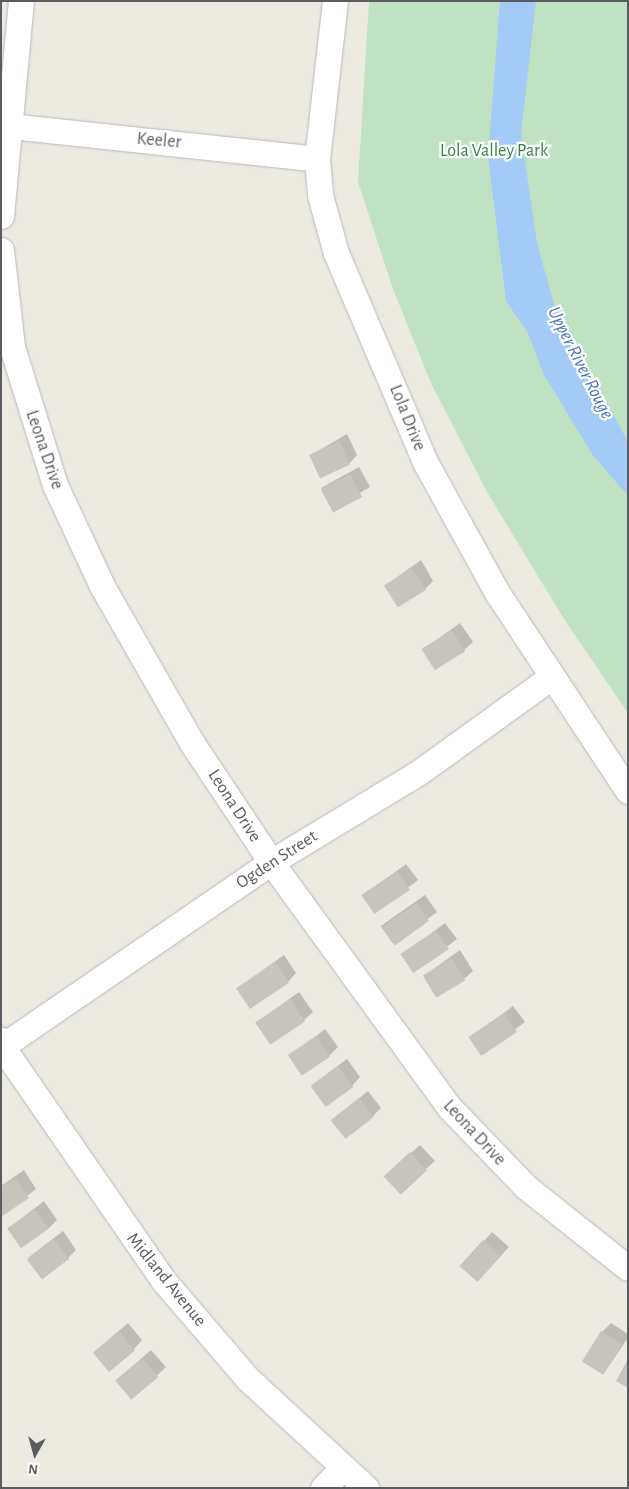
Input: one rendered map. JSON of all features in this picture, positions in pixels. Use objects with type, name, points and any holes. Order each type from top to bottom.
[{"type":"street","points":[[1,216],[5,125],[21,1]]},
{"type":"street","name":"Lola Drive","points":[[335,1],[317,159],[320,195],[336,253],[425,462],[498,594],[628,791]]},
{"type":"street","name":"Keeler","points":[[5,125],[317,159]]},
{"type":"street","name":"Leona Drive","points":[[1,250],[12,347],[55,484],[102,586],[192,743],[271,862],[449,1107],[526,1187],[628,1268]]},
{"type":"street","name":"Ogden Street","points":[[2,1043],[271,862],[418,773],[551,677]]},
{"type":"street","name":"Midland Avenue","points":[[2,1043],[110,1208],[163,1280],[248,1379],[342,1468],[366,1488]]},
{"type":"street","points":[[323,1488],[342,1468]]},
{"type":"green space","name":"Lola Valley Park","points":[[369,1],[628,1],[628,713],[564,619],[487,492],[430,381],[393,289],[358,182]]},
{"type":"water","name":"Upper River Rouge","points":[[500,1],[536,1],[521,134],[537,243],[554,304],[628,442],[628,496],[592,454],[543,373],[528,333],[506,301],[488,157]]},
{"type":"building","points":[[339,441],[350,465],[320,479],[309,455]]},
{"type":"building","points":[[350,474],[362,497],[333,512],[321,489]]},
{"type":"building","points":[[412,568],[426,590],[398,608],[384,585]]},
{"type":"building","points":[[452,630],[465,651],[435,670],[421,649]]},
{"type":"building","points":[[397,871],[410,890],[374,914],[361,895]]},
{"type":"building","points":[[416,903],[429,921],[395,945],[382,928]]},
{"type":"building","points":[[436,930],[449,949],[413,973],[400,954]]},
{"type":"building","points":[[452,958],[465,980],[436,998],[423,976]]},
{"type":"building","points":[[275,962],[289,983],[250,1009],[236,988]]},
{"type":"building","points":[[290,999],[305,1021],[270,1045],[255,1022]]},
{"type":"building","points":[[504,1013],[517,1032],[481,1056],[468,1037]]},
{"type":"building","points":[[316,1036],[330,1057],[302,1076],[288,1055]]},
{"type":"building","points":[[338,1066],[353,1087],[326,1107],[310,1086]]},
{"type":"building","points":[[359,1098],[374,1117],[345,1139],[331,1120]]},
{"type":"building","points":[[410,1152],[427,1170],[401,1195],[384,1177]]},
{"type":"building","points":[[15,1178],[29,1198],[1,1217],[1,1187]]},
{"type":"building","points":[[35,1209],[49,1229],[21,1248],[7,1229]]},
{"type":"building","points":[[54,1239],[69,1259],[42,1279],[27,1259]]},
{"type":"building","points":[[483,1240],[501,1256],[477,1282],[460,1266]]},
{"type":"building","points":[[119,1331],[135,1350],[109,1372],[93,1353]]},
{"type":"building","points":[[601,1331],[622,1344],[603,1375],[582,1362]]},
{"type":"building","points":[[142,1358],[158,1377],[131,1400],[115,1380]]},
{"type":"building","points":[[628,1359],[628,1388],[616,1381]]}]
